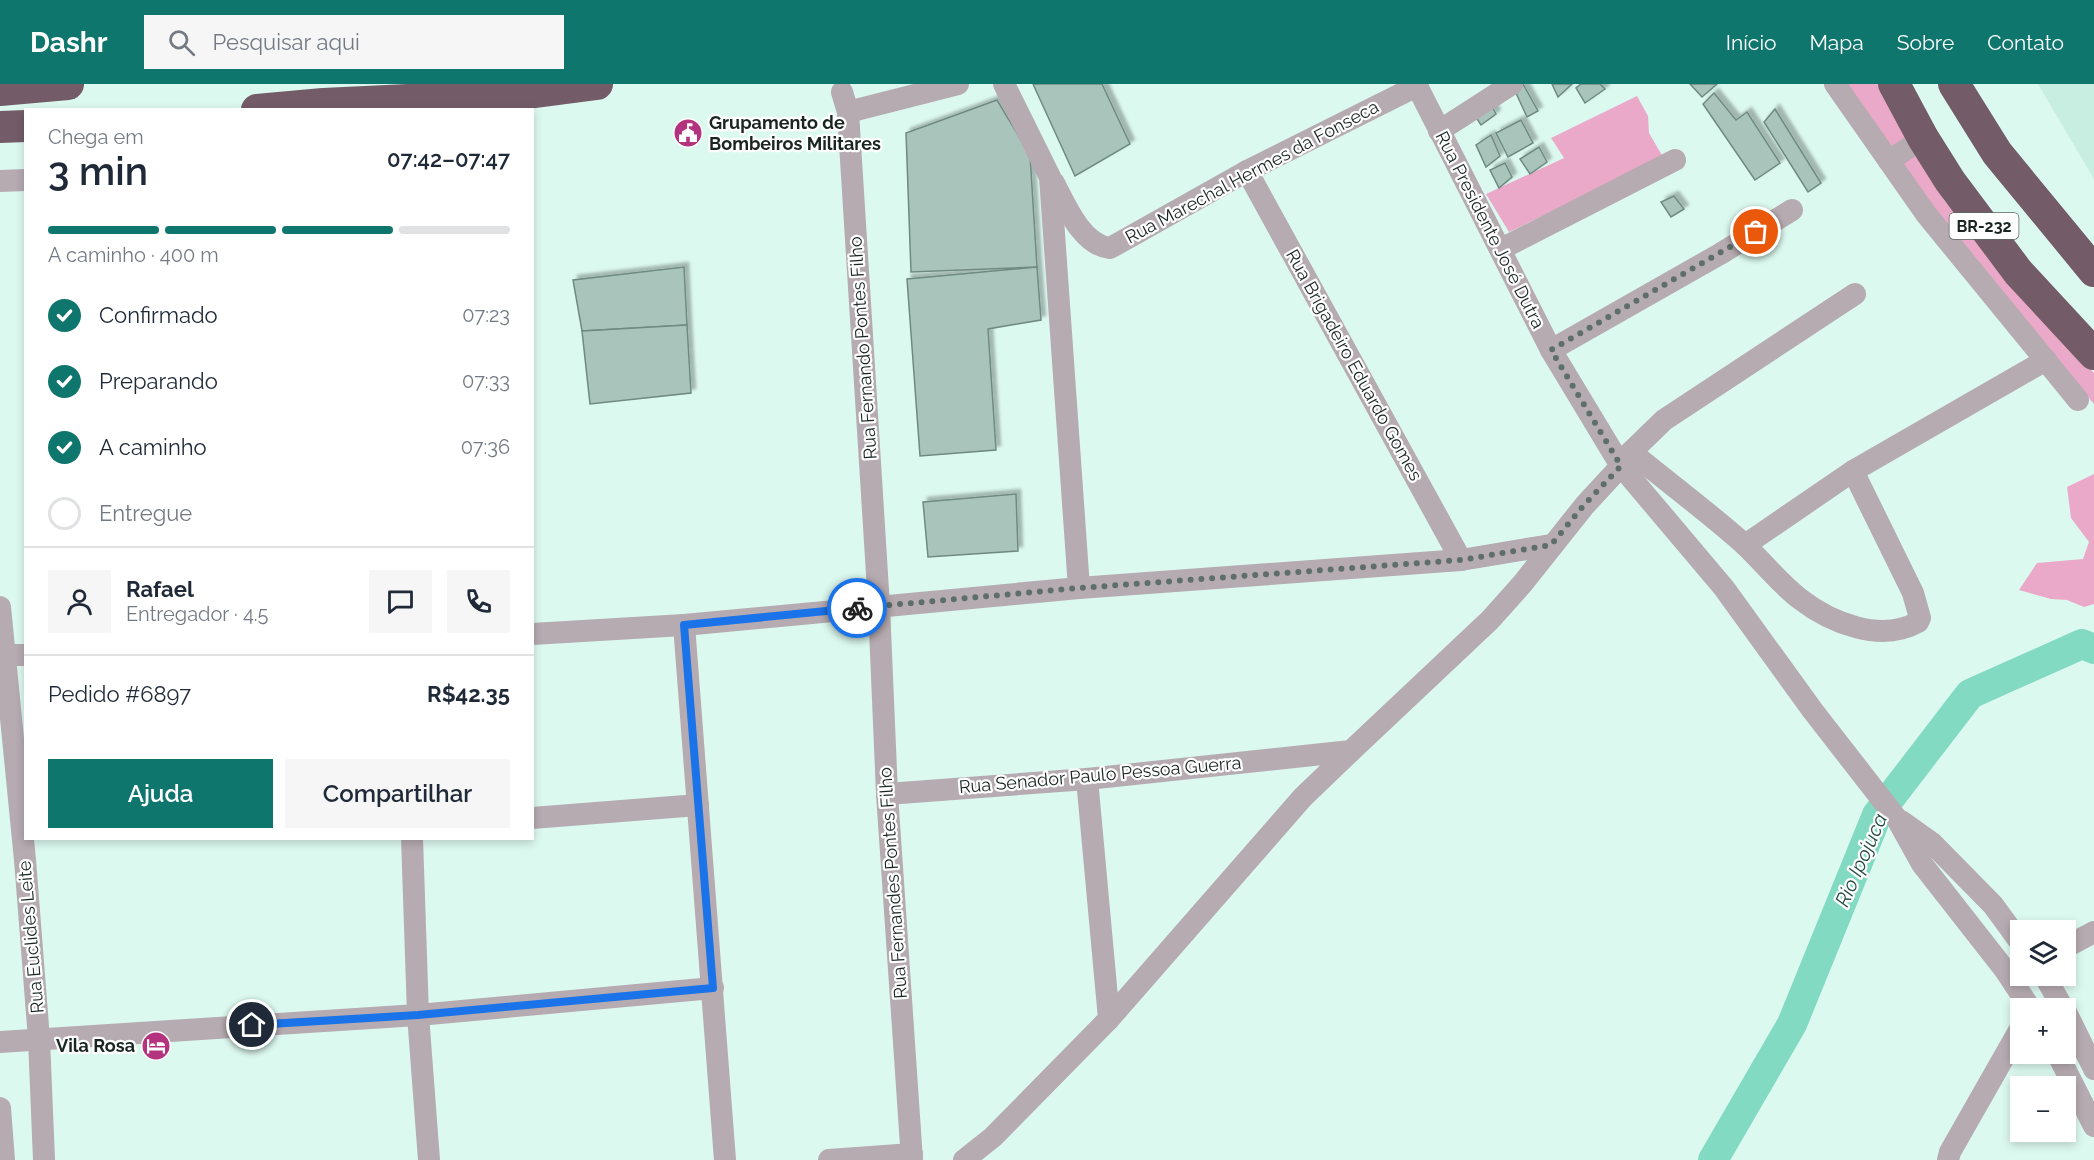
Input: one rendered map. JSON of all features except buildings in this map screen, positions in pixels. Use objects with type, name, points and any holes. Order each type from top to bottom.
[{"type":"highway","points":[[0,90],[68,84]]},
{"type":"highway","points":[[279,108],[323,104],[449,104],[597,84]]},
{"type":"highway","name":"BR-232","points":[[1894,84],[1950,182],[2018,272],[2094,354]]},
{"type":"highway","name":"BR-232","points":[[1954,84],[1997,153],[2094,271]]},
{"type":"highway","points":[[0,127],[24,126]]},
{"type":"street","points":[[841,93],[958,84]]},
{"type":"street","points":[[1004,84],[1050,177],[1079,588]]},
{"type":"street","points":[[1439,131],[1512,84]]},
{"type":"street","points":[[1835,84],[1926,214],[2078,399]]},
{"type":"street","name":"Rua Marechal Hermes da Fonseca","points":[[1050,177],[1081,229],[1093,242],[1110,248],[1247,171],[1416,85]]},
{"type":"street","name":"Rua Presidente José Dutra","points":[[1416,85],[1551,350],[1626,459]]},
{"type":"street","name":"Rua Fernando Pontes Filho","points":[[841,93],[879,606]]},
{"type":"street","points":[[1889,161],[1923,138]]},
{"type":"street","points":[[1501,249],[1675,160]]},
{"type":"street","name":"Rua Brigadeiro Eduardo Gomes","points":[[1247,171],[1461,560]]},
{"type":"street","points":[[0,181],[24,180]]},
{"type":"street","points":[[1551,350],[1720,254],[1792,210]]},
{"type":"street","points":[[964,1160],[993,1137],[1109,1019],[1303,797],[1490,620],[1523,583],[1584,505],[1664,420],[1855,294]]},
{"type":"street","points":[[1745,545],[1853,471],[2046,360]]},
{"type":"street","points":[[1626,459],[1745,545],[1800,599],[1837,620],[1861,629],[1886,632],[1918,622],[1919,613],[1913,593],[1853,471]]},
{"type":"street","points":[[1626,459],[1724,588],[1813,711],[1892,813],[1922,864],[2005,970],[2023,998]]},
{"type":"street","points":[[534,634],[684,625],[1079,588],[1461,560],[1551,545]]},
{"type":"street","name":"Rua Fernandes Pontes Filho","points":[[879,606],[887,794],[912,1157]]},
{"type":"street","name":"Rua Euclides Leite","points":[[0,607],[10,655],[39,1039],[44,1160]]},
{"type":"street","points":[[684,625],[725,1160]]},
{"type":"street","name":"Rua Senador Paulo Pessoa Guerra","points":[[887,794],[1087,779],[1313,753],[1351,751]]},
{"type":"street","points":[[1087,779],[1109,1019]]},
{"type":"street","points":[[534,818],[698,805]]},
{"type":"street","points":[[1892,813],[1932,843],[1993,905],[2010,928]]},
{"type":"street","points":[[412,840],[418,1015],[429,1160]]},
{"type":"street","points":[[2076,942],[2094,932]]},
{"type":"street","points":[[0,1042],[418,1015],[713,988]]},
{"type":"street","points":[[2076,1032],[2094,1069]]},
{"type":"street","points":[[1948,1160],[1950,1152],[2010,1047]]},
{"type":"street","points":[[2063,1064],[2094,1126]]},
{"type":"street","points":[[0,1108],[4,1160]]},
{"type":"street","points":[[829,1160],[912,1157]]},
{"type":"shaded area","points":[[1836,84],[1878,84],[1944,200],[2094,373],[2094,404],[2016,315]]},
{"type":"shaded area","points":[[2038,84],[2094,84],[2094,179]]},
{"type":"shaded area","points":[[1637,96],[1648,116],[1649,133],[1663,157],[1509,232],[1486,194],[1564,158],[1551,138]]},
{"type":"shaded area","points":[[2094,474],[2094,604],[2084,607],[2067,600],[2051,599],[2019,590],[2037,563],[2083,559],[2089,542],[2071,518],[2067,487]]},
{"type":"waterway","name":"Rio Ipojuca","points":[[1713,1160],[1792,1024],[1877,815],[1970,694],[2082,644],[2094,649]]},
{"type":"way so far","points":[[857,608],[1079,588],[1461,560],[1551,545],[1584,505],[1621,466],[1551,350],[1756,232]]},
{"type":"place","name":"Grupamento de Bombeiros Militares","points":[[688,133]]},
{"type":"place","name":"Vila Rosa","points":[[156,1046]]},
{"type":"route","points":[[252,1025],[418,1015],[713,988],[684,625],[857,608]]}]
